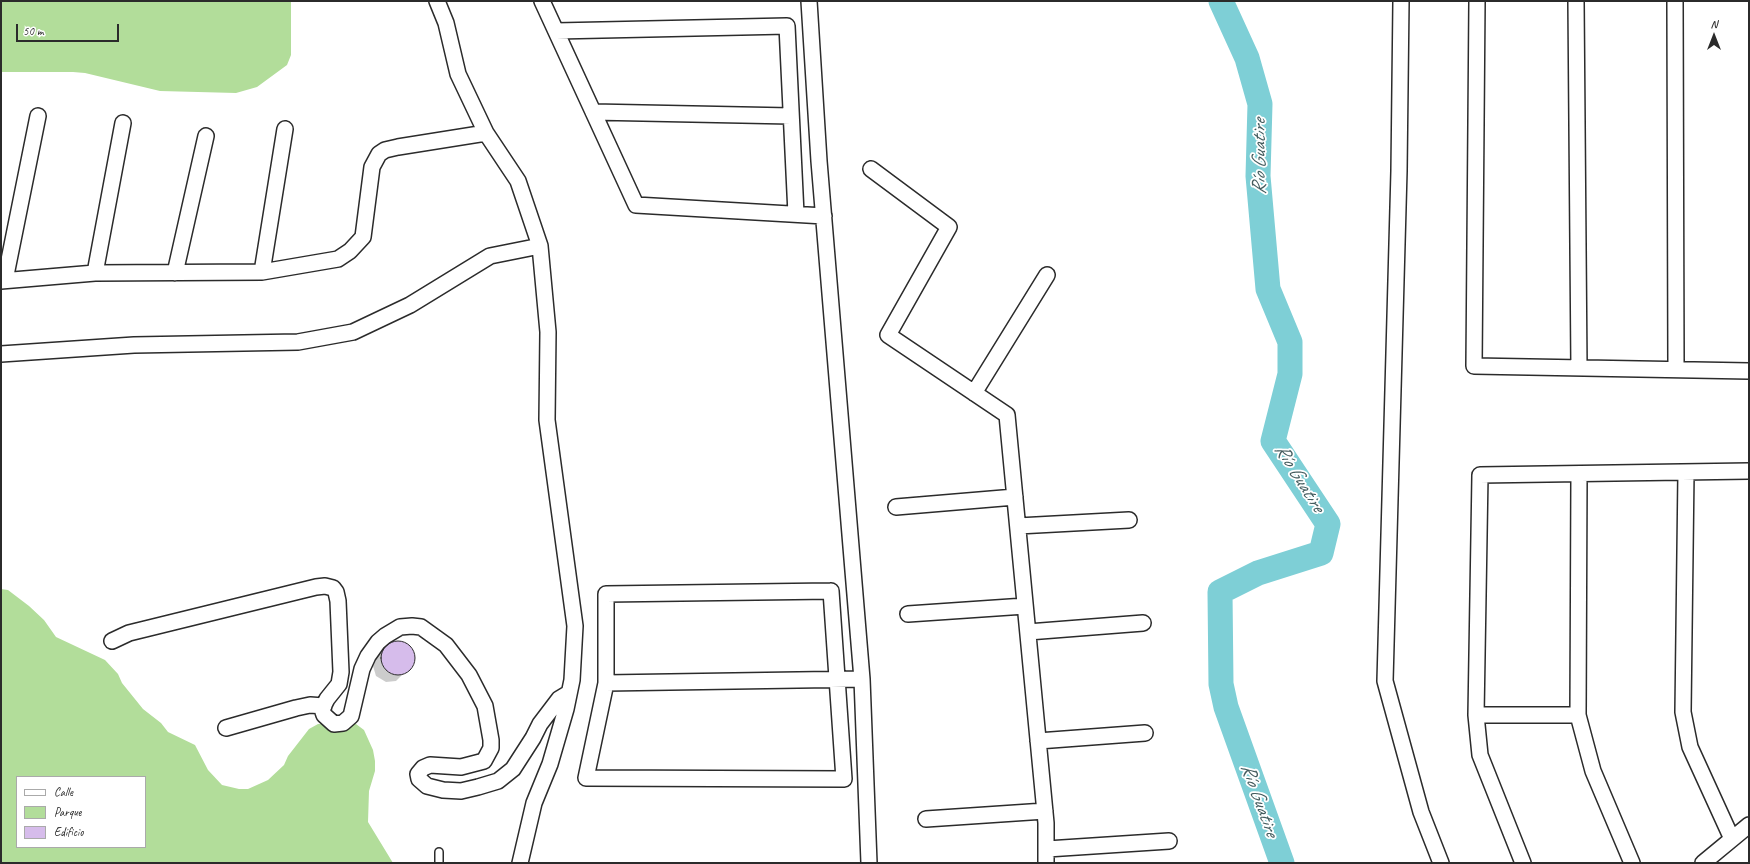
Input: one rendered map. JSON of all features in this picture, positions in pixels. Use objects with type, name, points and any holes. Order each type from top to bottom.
[{"type":"street","points":[[437,1],[446,23],[458,74],[486,133],[518,181],[540,246],[548,332],[547,420],[575,626],[572,680],[569,693],[550,764],[534,803],[520,863]]},
{"type":"street","points":[[542,1],[636,205],[824,216]]},
{"type":"street","points":[[810,1],[824,216],[862,679],[869,863]]},
{"type":"street","points":[[1401,1],[1399,171],[1385,681],[1421,812],[1441,863]]},
{"type":"street","points":[[1477,1],[1474,366],[1749,371]]},
{"type":"street","points":[[1576,1],[1579,368]]},
{"type":"street","points":[[1675,1],[1676,369]]},
{"type":"street","points":[[556,31],[786,26],[796,214]]},
{"type":"street","points":[[593,112],[791,116]]},
{"type":"street","points":[[38,116],[3,281],[95,273],[262,272],[338,259],[350,251],[363,237],[372,167],[379,154],[385,150],[486,133]]},
{"type":"street","points":[[95,273],[123,123]]},
{"type":"street","points":[[262,272],[285,129]]},
{"type":"street","points":[[175,273],[206,136]]},
{"type":"street","points":[[871,169],[949,227],[888,335],[1007,415],[1045,811],[1047,856],[1169,841]]},
{"type":"street","points":[[1,354],[134,345],[298,342],[353,332],[410,305],[490,256],[540,246]]},
{"type":"street","points":[[974,393],[1047,276]]},
{"type":"street","points":[[1522,863],[1480,755],[1476,716],[1480,475],[1749,471]]},
{"type":"street","points":[[1686,472],[1683,712],[1690,747],[1732,839]]},
{"type":"street","points":[[1579,474],[1578,716],[1593,771],[1632,863]]},
{"type":"street","points":[[896,507],[1015,497]]},
{"type":"street","points":[[1018,526],[1129,520]]},
{"type":"street","points":[[112,641],[129,633],[325,586],[333,588],[336,592],[338,601],[341,672],[339,684],[326,699],[322,709],[324,715],[334,724],[347,721],[351,716],[362,669],[368,656],[378,642],[400,627],[422,627],[446,645],[458,659],[478,690],[485,706],[491,748],[484,761],[461,768],[430,765],[423,768],[418,774],[419,779],[427,786],[453,791],[473,788],[498,780],[513,769],[533,738],[540,724],[559,699],[569,693]]},
{"type":"street","points":[[831,591],[844,779],[586,778],[606,682],[606,594],[831,591]]},
{"type":"street","points":[[908,614],[1025,606]]},
{"type":"street","points":[[1028,632],[1143,624]]},
{"type":"street","points":[[606,682],[862,679]]},
{"type":"street","points":[[226,728],[296,708],[310,705],[324,706]]},
{"type":"street","points":[[1476,716],[1578,716]]},
{"type":"street","points":[[1038,741],[1145,733]]},
{"type":"street","points":[[926,819],[1045,811]]},
{"type":"street","points":[[1703,863],[1749,825]]},
{"type":"lane","points":[[439,852],[439,863]]},
{"type":"green space","points":[[1,1],[291,1],[291,55],[287,65],[257,87],[236,93],[160,91],[85,73],[1,72]]},
{"type":"green space","points":[[1,589],[8,590],[29,606],[44,620],[56,637],[105,660],[118,674],[122,683],[143,709],[161,723],[168,732],[195,745],[208,770],[222,785],[239,789],[248,789],[268,780],[284,765],[288,756],[309,729],[318,724],[356,724],[364,730],[373,750],[375,761],[375,771],[369,791],[368,822],[393,863],[1,863]]},
{"type":"building","points":[[398,641],[410,646],[415,658],[410,670],[398,675],[386,670],[381,658],[386,646]]},
{"type":"waterway","name":"Río Guatire","points":[[1221,1],[1247,58],[1260,104],[1258,176],[1268,289],[1290,342],[1290,374],[1273,441],[1328,524],[1321,553],[1258,573],[1220,592],[1221,684],[1226,707],[1282,863]]}]
